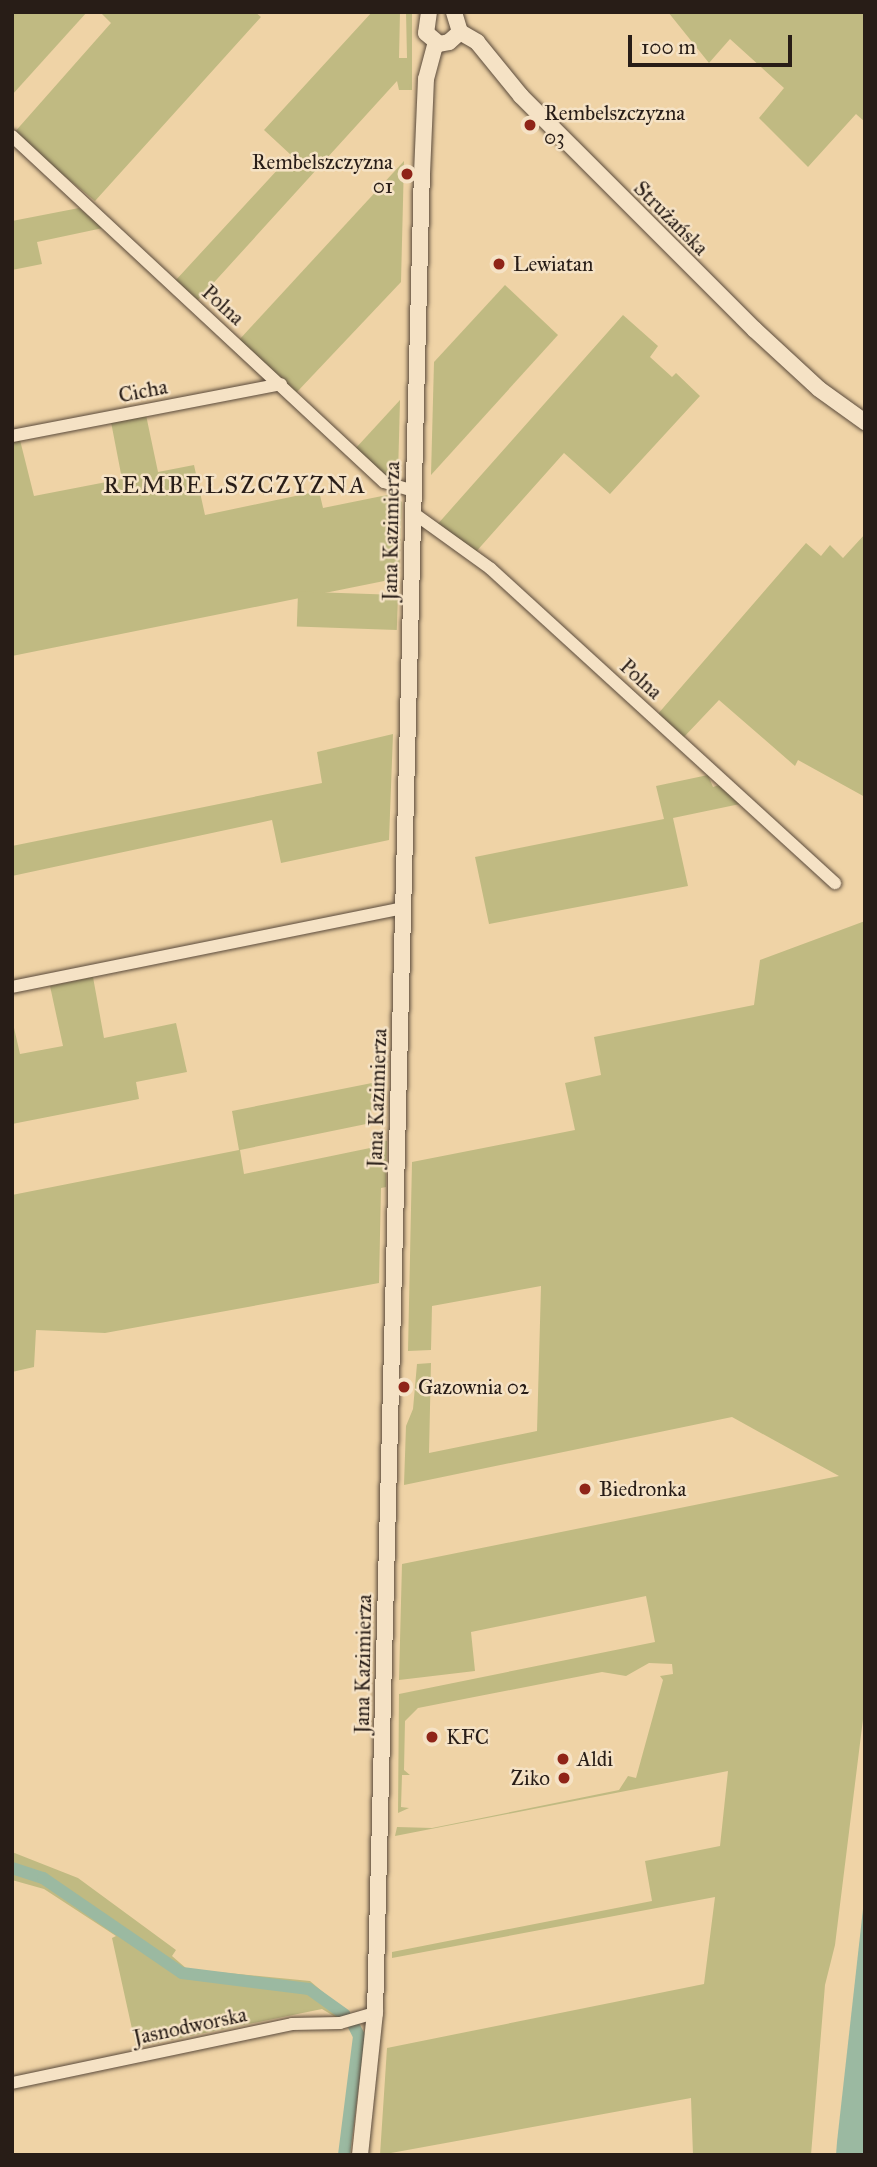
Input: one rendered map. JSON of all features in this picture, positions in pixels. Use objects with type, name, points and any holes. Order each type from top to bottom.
[{"type":"main road","points":[[431,13],[426,33],[436,43],[449,42],[460,32],[454,12]]},
{"type":"main road","name":"Strużańska","points":[[460,32],[477,43],[521,96],[754,329],[819,389],[865,422]]},
{"type":"main road","name":"Jana Kazimierza","points":[[360,2155],[375,2013],[424,120],[428,69],[436,43]]},
{"type":"street","name":"Polna","points":[[15,142],[281,384],[384,482],[413,491]]},
{"type":"street","name":"Cicha","points":[[12,436],[281,384]]},
{"type":"street","name":"Polna","points":[[412,512],[491,569],[835,883]]},
{"type":"street","points":[[12,987],[403,908]]},
{"type":"street","name":"Jasnodworska","points":[[12,2083],[292,2024],[340,2023],[375,2013]]},
{"type":"shaded area","points":[[12,12],[87,12],[12,95]]},
{"type":"shaded area","points":[[100,12],[255,12],[261,17],[95,201],[13,134],[111,23]]},
{"type":"shaded area","points":[[372,12],[400,12],[399,58],[407,58],[406,12],[412,12],[412,90],[399,90],[397,81],[198,300],[175,281],[291,155],[264,130]]},
{"type":"shaded area","points":[[668,12],[865,12],[865,122],[856,114],[808,167],[759,118],[784,88],[730,39],[709,63]]},
{"type":"shaded area","points":[[404,161],[401,282],[296,393],[239,340]]},
{"type":"shaded area","points":[[79,208],[103,228],[37,242],[42,264],[12,270],[12,221]]},
{"type":"shaded area","points":[[505,285],[558,335],[431,475],[434,362]]},
{"type":"shaded area","points":[[623,315],[658,346],[650,357],[672,377],[676,373],[700,396],[610,494],[564,453],[474,554],[436,526]]},
{"type":"shaded area","points":[[400,400],[398,475],[388,483],[355,449]]},
{"type":"shaded area","points":[[146,415],[158,472],[194,465],[205,515],[319,491],[323,508],[392,494],[402,502],[399,578],[12,656],[12,441],[20,440],[34,496],[122,479],[111,422]]},
{"type":"shaded area","points":[[865,534],[865,797],[798,760],[795,766],[719,700],[683,738],[657,715],[806,543],[821,556],[830,545],[843,558]]},
{"type":"shaded area","points":[[298,592],[398,595],[397,630],[297,626]]},
{"type":"shaded area","points":[[393,734],[389,840],[281,863],[272,820],[12,876],[12,846],[322,783],[317,752]]},
{"type":"shaded area","points":[[708,775],[713,787],[719,785],[740,804],[673,818],[688,886],[489,924],[475,857],[664,819],[656,786]]},
{"type":"shaded area","points":[[865,921],[865,1703],[835,1945],[825,1985],[811,2155],[693,2155],[691,2098],[380,2155],[387,2048],[704,1984],[715,1897],[392,1958],[392,1952],[652,1901],[645,1861],[720,1846],[728,1771],[395,1836],[397,1827],[432,1828],[619,1790],[628,1776],[636,1778],[663,1680],[660,1676],[673,1674],[672,1664],[649,1663],[626,1676],[602,1672],[418,1708],[405,1721],[404,1770],[410,1775],[402,1775],[401,1807],[409,1808],[398,1813],[399,1694],[655,1642],[646,1596],[471,1632],[475,1671],[399,1680],[402,1564],[839,1476],[732,1417],[404,1485],[406,1426],[413,1409],[417,1364],[431,1363],[429,1453],[537,1431],[541,1286],[432,1306],[431,1350],[408,1351],[412,1162],[575,1130],[565,1083],[601,1075],[594,1037],[754,1005],[760,960]]},
{"type":"shaded area","points":[[93,977],[104,1038],[176,1023],[187,1072],[136,1082],[139,1099],[12,1124],[12,1019],[20,1054],[63,1046],[50,986]]},
{"type":"shaded area","points":[[372,1083],[371,1123],[240,1150],[244,1174],[370,1148],[371,1138],[387,1141],[386,1187],[381,1188],[379,1283],[105,1333],[36,1330],[34,1367],[12,1372],[12,1195],[239,1150],[232,1111]]},
{"type":"shaded area","points":[[12,1852],[78,1878],[176,1950],[172,1956],[187,1969],[310,1981],[350,2015],[337,2018],[322,2009],[136,2047],[112,1938],[116,1936],[44,1889],[12,1880]]},
{"type":"shaded area","points":[[865,1891],[865,2155],[836,2155],[837,2142]]},
{"type":"waterway","points":[[12,1868],[43,1878],[182,1973],[309,1989],[345,2015]]},
{"type":"waterway","points":[[344,2155],[359,2036],[354,2026]]},
{"type":"place","name":"Rembelszczyzna 03","points":[[530,125]]},
{"type":"place","name":"Rembelszczyzna 01","points":[[407,174]]},
{"type":"place","name":"Lewiatan","points":[[499,264]]},
{"type":"place","name":"Gazownia 02","points":[[404,1387]]},
{"type":"place","name":"Biedronka","points":[[585,1489]]},
{"type":"place","name":"KFC","points":[[432,1737]]},
{"type":"place","name":"Aldi","points":[[563,1759]]},
{"type":"place","name":"Ziko","points":[[564,1778]]},
{"type":"district","name":"REMBELSZCZYZNA","points":[[235,486]]}]
